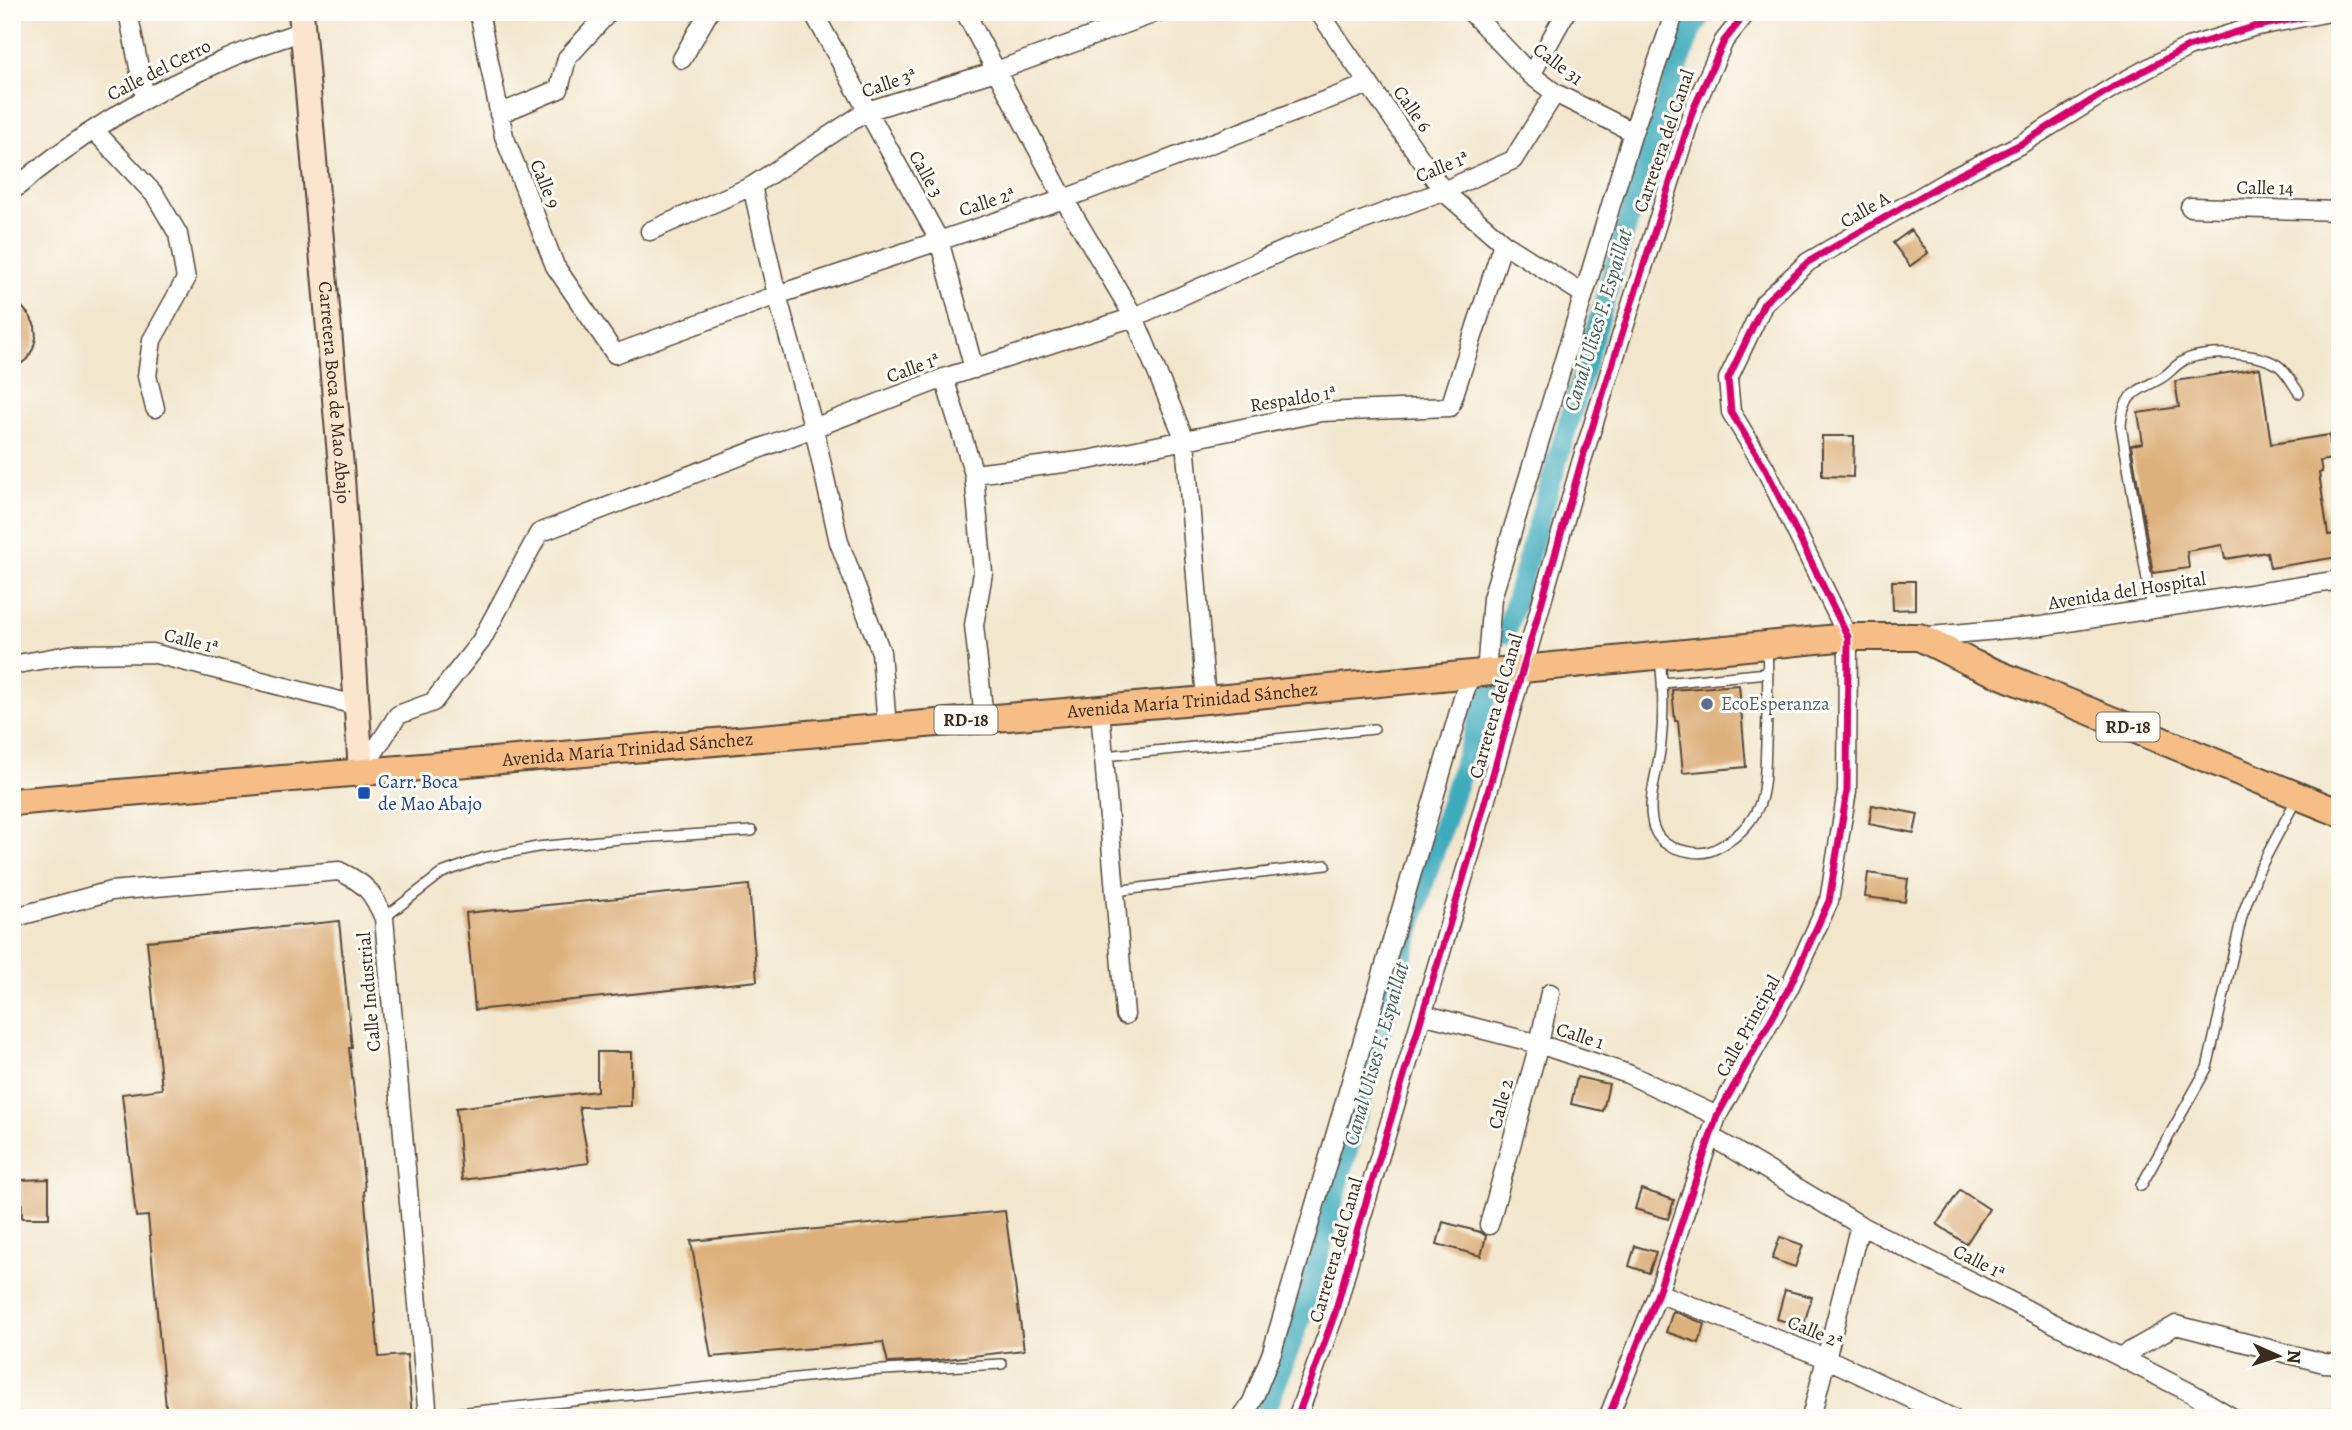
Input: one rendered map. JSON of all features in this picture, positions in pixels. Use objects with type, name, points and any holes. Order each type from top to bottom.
[{"type":"main road","name":"Avenida María Trinidad Sánchez","points":[[12,802],[1100,709],[1766,643],[1848,637],[1919,637],[1974,664],[2340,813]]},
{"type":"street","points":[[128,12],[145,98]]},
{"type":"street","name":"Calle 9","points":[[479,12],[503,136],[555,266],[615,354]]},
{"type":"street","points":[[499,114],[559,89],[567,58],[610,12]]},
{"type":"street","points":[[682,59],[709,12]]},
{"type":"street","name":"Calle 3","points":[[813,12],[939,240],[974,369]]},
{"type":"street","name":"Calle 3ª","points":[[650,231],[752,186],[867,111],[996,71],[1158,12]]},
{"type":"street","name":"Calle 6","points":[[1319,12],[1443,191],[1503,243],[1583,294]]},
{"type":"street","name":"Calle 31","points":[[1471,12],[1531,75],[1555,93],[1633,132]]},
{"type":"street","points":[[1531,75],[1566,12]]},
{"type":"street","name":"Carretera del Canal","points":[[1241,1418],[1252,1402],[1272,1352],[1478,673],[1492,598],[1583,294],[1633,132],[1675,12]]},
{"type":"street","name":"Carretera del Canal","points":[[1297,1418],[1335,1313],[1581,463],[1693,110],[1724,41],[1747,12]]},
{"type":"street","name":"Calle A","points":[[1848,637],[1765,468],[1731,412],[1728,379],[1764,303],[1808,262],[1951,178],[2021,144],[2115,86],[2188,47],[2253,27],[2330,12]]},
{"type":"street","points":[[972,15],[996,71],[1064,199],[1134,317],[1185,440],[1206,699]]},
{"type":"street","name":"Calle del Cerro","points":[[12,191],[94,130],[145,98],[302,22]]},
{"type":"street","name":"Carretera Boca de Mao Abajo","points":[[302,22],[342,478],[361,772]]},
{"type":"street","name":"Calle 2ª","points":[[615,354],[777,295],[1064,199],[1369,84]]},
{"type":"street","name":"Calle 1ª","points":[[361,772],[398,715],[433,702],[481,641],[538,533],[944,378],[1134,317],[1296,245],[1443,191],[1513,160],[1555,93]]},
{"type":"street","points":[[94,130],[155,195],[178,233],[186,279],[152,340],[147,376],[155,408]]},
{"type":"street","points":[[752,186],[777,295],[814,429],[839,542],[881,652],[887,727]]},
{"type":"street","name":"Calle 14","points":[[2190,207],[2340,211]]},
{"type":"street","name":"Respaldo 1ª","points":[[974,474],[1088,460],[1321,412],[1450,407],[1503,243]]},
{"type":"street","points":[[944,378],[974,474],[983,573],[974,625],[984,719]]},
{"type":"street","name":"Avenida del Hospital","points":[[1919,637],[2042,626],[2340,580]]},
{"type":"street","name":"Calle Principal","points":[[1608,1418],[1658,1293],[1717,1116],[1789,988],[1829,901],[1847,791],[1848,637]]},
{"type":"street","name":"Calle 1ª","points":[[12,665],[74,654],[152,653],[355,705]]},
{"type":"street","points":[[1100,709],[1125,1015]]},
{"type":"street","name":"Calle Industrial","points":[[12,918],[111,891],[339,871],[362,882],[375,897],[384,918],[428,1417]]},
{"type":"street","name":"Calle 2","points":[[1489,1225],[1539,1044],[1549,993]]},
{"type":"street","name":"Calle 1","points":[[1422,1013],[1539,1044],[1628,1074],[1717,1116]]},
{"type":"street","name":"Calle 1ª","points":[[1710,1136],[1860,1225],[2120,1357],[2233,1418]]},
{"type":"street","points":[[1811,1418],[1860,1225]]},
{"type":"street","name":"Calle 2ª","points":[[1658,1293],[1828,1359],[1952,1418]]},
{"type":"street","points":[[2120,1357],[2176,1325],[2324,1363],[2340,1364]]},
{"type":"lane","points":[[2152,609],[2121,426],[2122,408],[2128,398],[2169,374],[2187,358],[2227,353],[2273,362],[2281,367],[2299,393]]},
{"type":"lane","points":[[1660,654],[1663,683],[1661,743],[1652,807],[1653,824],[1659,839],[1673,849],[1698,854],[1713,851],[1732,840],[1746,828],[1760,802],[1765,766],[1768,673],[1766,643]]},
{"type":"lane","points":[[1663,683],[1768,673]]},
{"type":"lane","points":[[1104,756],[1374,729]]},
{"type":"lane","points":[[2141,1186],[2207,1068],[2242,916],[2259,872],[2297,796]]},
{"type":"lane","points":[[384,918],[442,873],[483,858],[537,847],[752,831]]},
{"type":"lane","points":[[1115,891],[1326,865]]},
{"type":"lane","points":[[428,1417],[864,1371],[1002,1364]]},
{"type":"building","points":[[1911,230],[1928,253],[1910,266],[1893,243]]},
{"type":"building","points":[[12,296],[30,316],[35,326],[36,338],[27,359],[12,371]]},
{"type":"building","points":[[2260,368],[2271,444],[2329,435],[2332,459],[2320,461],[2322,472],[2319,473],[2328,535],[2335,534],[2338,557],[2270,568],[2267,552],[2225,559],[2222,545],[2187,551],[2189,568],[2153,573],[2131,445],[2143,443],[2138,413],[2179,407],[2175,381]]},
{"type":"building","points":[[1822,436],[1854,436],[1853,477],[1822,476]]},
{"type":"building","points":[[1892,581],[1915,581],[1915,609],[1893,610]]},
{"type":"building","points":[[1739,685],[1746,767],[1683,773],[1672,690]]},
{"type":"building","points":[[1872,805],[1918,814],[1914,833],[1869,824]]},
{"type":"building","points":[[1868,873],[1908,879],[1905,902],[1865,897]]},
{"type":"building","points":[[749,885],[757,981],[475,1010],[466,913]]},
{"type":"building","points":[[339,921],[379,1357],[407,1355],[412,1418],[167,1418],[148,1216],[136,1217],[122,1094],[162,1089],[147,941]]},
{"type":"building","points":[[597,1052],[631,1052],[631,1106],[579,1107],[589,1163],[462,1180],[456,1108],[597,1091]]},
{"type":"building","points":[[1577,1077],[1609,1084],[1603,1111],[1571,1104]]},
{"type":"building","points":[[49,1179],[49,1218],[22,1218],[21,1180]]},
{"type":"building","points":[[1641,1189],[1674,1200],[1668,1219],[1635,1209]]},
{"type":"building","points":[[1960,1190],[1989,1209],[1966,1244],[1937,1224]]},
{"type":"building","points":[[1005,1211],[1024,1350],[888,1363],[883,1342],[711,1357],[691,1241]]},
{"type":"building","points":[[1443,1222],[1486,1236],[1481,1256],[1437,1244]]},
{"type":"building","points":[[1780,1237],[1803,1245],[1795,1267],[1772,1259]]},
{"type":"building","points":[[1635,1246],[1656,1252],[1649,1273],[1629,1266]]},
{"type":"building","points":[[1785,1290],[1812,1297],[1803,1327],[1777,1319]]},
{"type":"building","points":[[1673,1311],[1705,1324],[1699,1343],[1666,1332]]},
{"type":"waterway","name":"Canal Ulises F. Espaillat","points":[[1506,633],[1648,154],[1691,30],[1704,12]]},
{"type":"waterway","name":"Canal Ulises F. Espaillat","points":[[1263,1418],[1305,1307],[1425,879],[1489,689]]},
{"type":"cycle path","points":[[1297,1418],[1335,1313],[1469,859],[1581,463],[1693,110],[1724,41],[1747,12]]},
{"type":"cycle path","points":[[1608,1418],[1658,1293],[1717,1116],[1789,988],[1829,901],[1847,791],[1848,637],[1765,468],[1731,412],[1728,379],[1764,303],[1808,262],[1951,179],[2021,144],[2115,86],[2188,47],[2253,27],[2330,12]]},
{"type":"place","name":"EcoEsperanza","points":[[1707,704]]},
{"type":"place","name":"Carr. Boca de Mao Abajo","points":[[364,793]]}]
